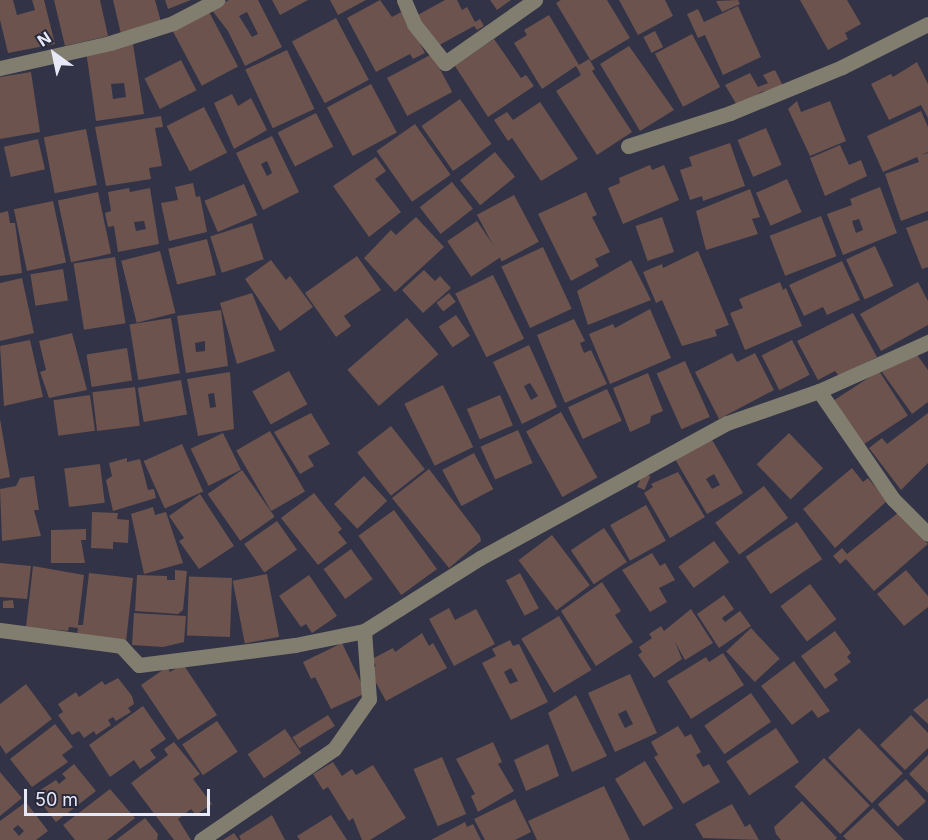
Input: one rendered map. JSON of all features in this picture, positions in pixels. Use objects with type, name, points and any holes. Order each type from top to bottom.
[{"type":"street","points":[[0,68],[110,43],[173,23],[218,0]]},
{"type":"street","points":[[404,0],[414,24],[445,63],[535,0]]},
{"type":"street","points":[[628,146],[730,113],[811,79],[928,24]]},
{"type":"street","points":[[0,630],[121,646],[139,665],[295,645],[364,631],[480,558],[728,423],[819,391],[928,342]]},
{"type":"street","points":[[819,391],[893,499],[928,534]]},
{"type":"street","points":[[201,840],[334,749],[369,699],[364,631]]},
{"type":"building","points":[[0,0],[13,0],[17,15],[35,10],[32,0],[44,0],[55,44],[8,53],[0,20]]},
{"type":"building","points":[[54,0],[100,0],[108,36],[65,46]]},
{"type":"building","points":[[113,0],[155,0],[161,22],[121,34]]},
{"type":"building","points":[[165,0],[191,0],[168,9]]},
{"type":"building","points":[[229,0],[258,0],[282,47],[245,66],[228,31],[211,9]],"holes":[[[247,12],[258,34],[252,37],[239,16]]]},
{"type":"building","points":[[272,0],[308,0],[280,15]]},
{"type":"building","points":[[330,0],[366,0],[338,15]]},
{"type":"building","points":[[380,0],[392,17],[403,11],[425,53],[413,59],[410,54],[376,72],[347,18]]},
{"type":"building","points":[[445,0],[457,0],[462,10],[467,7],[475,22],[480,19],[484,26],[477,30],[474,26],[434,48],[416,16]]},
{"type":"building","points":[[490,0],[511,0],[497,10]]},
{"type":"building","points":[[561,0],[607,0],[630,38],[591,61],[556,3]]},
{"type":"building","points":[[619,0],[665,0],[673,16],[638,35]]},
{"type":"building","points":[[738,0],[740,4],[722,12],[716,1]]},
{"type":"building","points":[[800,0],[847,0],[861,24],[845,33],[848,39],[828,50]]},
{"type":"building","points":[[738,6],[761,57],[723,75],[705,35],[698,38],[687,14],[698,9],[704,22]]},
{"type":"building","points":[[208,10],[238,67],[202,86],[172,29]]},
{"type":"building","points":[[549,15],[579,65],[589,59],[595,69],[592,71],[632,132],[597,155],[556,91],[581,75],[576,66],[542,89],[514,43],[527,35],[524,30]]},
{"type":"building","points":[[336,18],[369,80],[325,103],[292,41]]},
{"type":"building","points":[[655,31],[663,47],[652,53],[643,37]]},
{"type":"building","points":[[692,34],[720,87],[683,107],[655,54]]},
{"type":"building","points":[[494,39],[521,78],[526,75],[534,86],[488,117],[455,66]]},
{"type":"building","points":[[133,44],[144,114],[96,121],[86,51]],"holes":[[[124,83],[126,97],[113,99],[111,84]]]},
{"type":"building","points":[[629,46],[674,110],[640,131],[600,64]]},
{"type":"building","points":[[287,50],[314,109],[273,128],[245,69]]},
{"type":"building","points":[[432,54],[452,92],[407,116],[387,78]]},
{"type":"building","points":[[181,60],[196,90],[160,109],[144,79]]},
{"type":"building","points":[[917,62],[928,84],[928,118],[921,105],[889,120],[871,84],[891,74],[893,77]]},
{"type":"building","points":[[775,70],[783,86],[761,92],[738,107],[725,85],[750,73],[758,87],[768,83],[763,75]]},
{"type":"building","points":[[31,72],[40,132],[0,139],[0,77]]},
{"type":"building","points":[[371,84],[397,133],[353,156],[327,107]]},
{"type":"building","points":[[232,94],[238,106],[251,98],[267,130],[234,149],[214,103]]},
{"type":"building","points":[[460,99],[492,144],[453,171],[421,126]]},
{"type":"building","points":[[797,101],[801,112],[830,101],[846,141],[810,156],[788,109]]},
{"type":"building","points":[[540,102],[578,159],[541,181],[512,138],[508,141],[494,120],[507,112],[513,120]]},
{"type":"building","points":[[204,107],[227,152],[190,172],[167,126]]},
{"type":"building","points":[[921,111],[928,127],[928,152],[921,155],[928,153],[928,211],[901,221],[885,174],[919,162],[917,157],[883,172],[867,136]]},
{"type":"building","points":[[316,113],[333,147],[295,166],[278,133]]},
{"type":"building","points":[[161,116],[163,127],[155,128],[162,166],[149,168],[151,179],[106,186],[95,127]]},
{"type":"building","points":[[415,124],[451,175],[412,202],[376,151]]},
{"type":"building","points":[[766,128],[782,165],[753,177],[737,140]]},
{"type":"building","points":[[86,129],[97,185],[55,193],[44,137]]},
{"type":"building","points":[[272,136],[299,192],[263,210],[236,153]],"holes":[[[267,161],[272,173],[267,176],[261,164]]]},
{"type":"building","points":[[38,139],[45,169],[11,177],[4,147]]},
{"type":"building","points":[[730,143],[745,186],[703,201],[702,196],[690,200],[680,170],[692,166],[689,157]]},
{"type":"building","points":[[840,145],[849,165],[861,160],[867,176],[825,196],[810,158]]},
{"type":"building","points":[[495,152],[515,177],[480,205],[460,180]]},
{"type":"building","points":[[376,157],[386,171],[375,179],[401,212],[369,237],[333,186]]},
{"type":"building","points":[[650,165],[652,170],[664,165],[679,200],[623,224],[608,188],[620,183],[619,178]]},
{"type":"building","points":[[787,179],[802,212],[771,226],[756,193]]},
{"type":"building","points":[[452,182],[473,209],[441,234],[420,207]]},
{"type":"building","points":[[193,183],[196,197],[200,196],[207,232],[169,241],[161,203],[178,200],[175,187]]},
{"type":"building","points":[[244,184],[257,215],[218,232],[204,201]]},
{"type":"building","points":[[880,187],[897,233],[843,255],[827,214],[852,205],[850,199]],"holes":[[[859,219],[863,230],[856,233],[852,221]]]},
{"type":"building","points":[[129,188],[130,192],[150,188],[159,244],[118,252],[114,226],[108,227],[105,213],[111,211],[108,192]],"holes":[[[144,221],[146,229],[136,231],[134,222]]]},
{"type":"building","points":[[750,189],[760,217],[752,219],[758,234],[706,250],[696,211]]},
{"type":"building","points":[[98,192],[111,254],[71,262],[58,201]]},
{"type":"building","points":[[586,192],[597,215],[592,217],[610,252],[595,259],[599,266],[571,281],[538,214]]},
{"type":"building","points":[[514,195],[539,242],[502,262],[477,215]]},
{"type":"building","points":[[53,201],[66,263],[27,271],[14,209]]},
{"type":"building","points":[[8,211],[10,223],[15,223],[22,273],[0,276],[0,213]]},
{"type":"building","points":[[821,216],[836,256],[785,276],[770,236]]},
{"type":"building","points":[[416,217],[444,247],[395,292],[364,258],[391,230],[396,235]]},
{"type":"building","points":[[662,217],[674,252],[648,261],[636,226]]},
{"type":"building","points":[[928,220],[928,267],[922,269],[906,228]]},
{"type":"building","points":[[477,221],[501,257],[471,277],[447,241]]},
{"type":"building","points":[[252,223],[264,259],[222,273],[210,237]]},
{"type":"building","points":[[207,239],[216,275],[177,285],[168,249]]},
{"type":"building","points":[[875,246],[894,286],[865,299],[846,260]]},
{"type":"building","points":[[543,247],[572,309],[530,328],[501,266]]},
{"type":"building","points":[[160,251],[175,313],[137,323],[121,261]]},
{"type":"building","points":[[698,251],[729,325],[715,330],[717,336],[682,346],[662,300],[656,303],[643,272],[662,264],[663,268]]},
{"type":"building","points":[[357,256],[381,290],[344,316],[351,326],[336,337],[305,293]]},
{"type":"building","points":[[115,257],[125,323],[84,330],[74,264]]},
{"type":"building","points":[[271,260],[286,280],[290,276],[313,307],[280,331],[245,279]]},
{"type":"building","points":[[631,260],[651,300],[588,325],[577,291]]},
{"type":"building","points":[[842,261],[860,300],[827,315],[823,307],[804,316],[789,285]]},
{"type":"building","points":[[63,269],[68,301],[35,306],[30,274]]},
{"type":"building","points":[[424,270],[435,281],[440,276],[451,288],[423,313],[402,290]]},
{"type":"building","points":[[493,275],[524,339],[486,357],[455,293]]},
{"type":"building","points":[[22,278],[34,333],[0,341],[0,283]]},
{"type":"building","points":[[780,282],[783,290],[786,288],[802,326],[745,350],[730,313],[743,308],[739,299]]},
{"type":"building","points":[[918,282],[928,301],[928,325],[881,351],[860,314]]},
{"type":"building","points":[[252,293],[275,351],[237,364],[220,303]]},
{"type":"building","points":[[449,293],[456,302],[443,312],[436,303]]},
{"type":"building","points":[[650,309],[671,358],[610,384],[589,334],[613,324],[615,328]]},
{"type":"building","points":[[221,310],[228,366],[186,373],[177,316]],"holes":[[[205,341],[205,351],[196,352],[195,343]]]},
{"type":"building","points":[[853,313],[877,357],[839,376],[835,371],[818,380],[797,341]]},
{"type":"building","points":[[456,315],[470,336],[453,347],[439,327]]},
{"type":"building","points":[[171,318],[180,373],[138,380],[130,325]]},
{"type":"building","points":[[407,318],[438,354],[379,406],[347,370]]},
{"type":"building","points":[[574,319],[585,341],[580,343],[584,353],[591,350],[607,384],[565,403],[537,335]]},
{"type":"building","points":[[72,333],[87,390],[49,398],[40,372],[46,370],[39,341]]},
{"type":"building","points":[[30,340],[43,397],[4,406],[0,346]]},
{"type":"building","points":[[792,340],[810,375],[779,390],[762,355]]},
{"type":"building","points":[[529,345],[557,407],[522,424],[493,362]],"holes":[[[530,383],[538,396],[531,400],[524,386]]]},
{"type":"building","points":[[127,348],[132,381],[92,387],[87,354]]},
{"type":"building","points":[[915,352],[928,370],[928,402],[912,414],[882,372]]},
{"type":"building","points":[[732,353],[737,362],[755,353],[774,390],[719,419],[695,372]]},
{"type":"building","points":[[685,361],[710,417],[681,429],[657,374]]},
{"type":"building","points":[[289,371],[307,404],[271,425],[252,391]]},
{"type":"building","points":[[879,371],[908,415],[861,446],[832,401]]},
{"type":"building","points":[[230,372],[234,429],[198,436],[187,379]],"holes":[[[214,393],[216,407],[210,408],[208,394]]]},
{"type":"building","points":[[648,373],[663,411],[651,416],[650,423],[630,432],[613,388]]},
{"type":"building","points":[[181,380],[187,414],[144,422],[138,388]]},
{"type":"building","points":[[443,385],[473,447],[435,466],[404,404]]},
{"type":"building","points":[[135,387],[140,426],[97,431],[92,392]]},
{"type":"building","points":[[607,389],[622,421],[583,439],[568,407]]},
{"type":"building","points":[[90,395],[95,431],[58,436],[53,400]]},
{"type":"building","points":[[500,395],[513,425],[480,439],[467,409]]},
{"type":"building","points":[[561,412],[597,478],[562,497],[526,431]]},
{"type":"building","points":[[311,413],[330,444],[308,456],[314,466],[300,474],[274,432]]},
{"type":"building","points":[[928,413],[928,463],[901,490],[869,448],[882,438],[887,444]]},
{"type":"building","points":[[0,419],[10,477],[0,479]]},
{"type":"building","points":[[391,426],[425,469],[391,496],[357,452]]},
{"type":"building","points":[[518,430],[533,463],[495,480],[481,447]]},
{"type":"building","points":[[270,431],[305,492],[271,511],[236,450]]},
{"type":"building","points":[[223,433],[241,470],[209,486],[191,449]]},
{"type":"building","points":[[789,433],[823,468],[791,500],[757,464]]},
{"type":"building","points":[[711,438],[743,493],[707,514],[675,459]],"holes":[[[714,474],[720,485],[712,489],[706,479]]]},
{"type":"building","points":[[182,444],[203,492],[165,509],[144,461]]},
{"type":"building","points":[[474,453],[493,489],[461,506],[442,470]]},
{"type":"building","points":[[127,458],[127,462],[140,459],[148,490],[154,489],[156,498],[113,511],[106,480],[112,476],[109,463]]},
{"type":"building","points":[[100,464],[105,503],[69,507],[64,468]]},
{"type":"building","points":[[852,468],[863,482],[868,478],[887,501],[835,548],[803,509]]},
{"type":"building","points":[[429,469],[480,536],[481,541],[449,568],[392,498]]},
{"type":"building","points":[[242,470],[275,517],[240,541],[208,494]]},
{"type":"building","points":[[678,472],[705,517],[670,538],[644,493],[653,487],[651,484]]},
{"type":"building","points":[[643,473],[650,476],[645,490],[637,487]]},
{"type":"building","points":[[34,476],[39,510],[34,510],[41,536],[2,541],[0,489],[16,486],[20,478]]},
{"type":"building","points":[[364,476],[387,501],[357,529],[334,504]]},
{"type":"building","points":[[764,486],[788,518],[739,555],[715,523]]},
{"type":"building","points":[[314,493],[342,529],[338,532],[347,543],[318,565],[281,518]]},
{"type":"building","points":[[200,494],[234,546],[199,569],[179,541],[184,538],[169,516]]},
{"type":"building","points":[[646,505],[666,541],[630,561],[610,525]]},
{"type":"building","points":[[153,507],[155,515],[166,512],[183,563],[144,574],[131,514]]},
{"type":"building","points":[[394,510],[437,569],[401,595],[358,536]]},
{"type":"building","points":[[92,512],[118,513],[117,519],[129,520],[128,543],[113,542],[113,549],[91,548]]},
{"type":"building","points":[[899,512],[928,544],[874,591],[846,559],[840,564],[833,556],[842,548],[847,554]]},
{"type":"building","points":[[277,521],[297,550],[264,573],[244,544]]},
{"type":"building","points":[[797,522],[822,559],[771,594],[746,557]]},
{"type":"building","points":[[604,528],[627,562],[594,584],[571,550]]},
{"type":"building","points":[[86,529],[86,540],[81,540],[85,563],[51,563],[51,530]]},
{"type":"building","points":[[552,535],[590,585],[556,611],[518,560]]},
{"type":"building","points":[[714,541],[729,562],[694,588],[678,567]]},
{"type":"building","points":[[351,549],[373,579],[345,599],[323,569]]},
{"type":"building","points":[[652,553],[660,566],[665,563],[675,580],[659,588],[667,602],[650,612],[622,570]]},
{"type":"building","points":[[0,563],[31,566],[27,599],[0,597]]},
{"type":"building","points":[[33,566],[84,575],[78,625],[83,625],[89,573],[133,578],[126,642],[77,634],[78,628],[69,627],[68,631],[26,627]]},
{"type":"building","points":[[175,570],[187,571],[183,610],[178,614],[135,611],[137,575],[167,576],[167,580],[175,580]]},
{"type":"building","points":[[906,570],[928,596],[928,607],[904,626],[877,594]]},
{"type":"building","points":[[520,573],[539,608],[525,616],[506,581]]},
{"type":"building","points":[[267,574],[279,637],[245,644],[233,581]]},
{"type":"building","points":[[309,575],[337,616],[312,633],[306,624],[301,627],[279,596]]},
{"type":"building","points":[[189,576],[232,578],[230,637],[187,635]]},
{"type":"building","points":[[602,582],[621,611],[615,615],[633,642],[596,666],[561,611]]},
{"type":"building","points":[[810,584],[836,619],[807,641],[780,606]]},
{"type":"building","points":[[724,595],[734,609],[722,618],[725,622],[740,611],[751,626],[719,648],[697,614]]},
{"type":"building","points":[[13,600],[14,608],[3,608],[3,601]]},
{"type":"building","points":[[449,608],[455,620],[476,609],[495,644],[454,666],[429,619]]},
{"type":"building","points":[[691,609],[713,643],[685,660],[675,642],[682,659],[654,678],[638,655],[642,652],[639,647],[652,638],[649,634],[661,626],[664,631]]},
{"type":"building","points":[[134,613],[186,616],[184,642],[163,647],[132,645]]},
{"type":"building","points":[[559,616],[591,670],[554,693],[521,639]]},
{"type":"building","points":[[751,628],[780,659],[755,682],[726,651]]},
{"type":"building","points":[[835,631],[851,653],[847,657],[851,662],[834,674],[838,680],[825,689],[801,656]]},
{"type":"building","points":[[422,633],[429,646],[433,643],[447,668],[386,701],[369,670],[376,666],[372,659],[393,648],[395,652]]},
{"type":"building","points":[[510,640],[513,646],[519,644],[548,702],[511,720],[482,663],[496,656],[492,649]],"holes":[[[511,668],[518,681],[510,684],[504,672]]]},
{"type":"building","points":[[342,643],[366,693],[331,709],[315,677],[311,679],[303,662]]},
{"type":"building","points":[[723,653],[744,685],[691,719],[667,681],[706,657],[709,662]]},
{"type":"building","points":[[794,661],[830,711],[818,718],[812,710],[792,725],[761,686]]},
{"type":"building","points":[[183,664],[217,715],[178,740],[141,685],[167,667],[170,672]]},
{"type":"building","points":[[630,674],[657,733],[615,752],[588,693]],"holes":[[[626,710],[633,724],[625,728],[618,714]]]},
{"type":"building","points":[[118,678],[132,696],[134,704],[128,708],[131,712],[116,721],[113,717],[108,720],[111,725],[96,735],[94,731],[84,738],[79,731],[72,735],[58,715],[63,712],[58,704],[76,692],[79,697],[102,681],[105,685]]},
{"type":"building","points":[[26,684],[52,719],[6,754],[0,745],[0,704]]},
{"type":"building","points":[[751,693],[771,722],[724,754],[704,726]]},
{"type":"building","points":[[576,695],[607,756],[572,772],[548,713]]},
{"type":"building","points":[[928,698],[928,724],[913,710]]},
{"type":"building","points":[[143,706],[166,739],[150,750],[156,758],[140,769],[134,760],[110,777],[89,745]]},
{"type":"building","points":[[328,715],[335,726],[299,748],[292,737]]},
{"type":"building","points":[[911,715],[928,733],[928,748],[905,770],[880,745]]},
{"type":"building","points":[[217,721],[238,752],[203,775],[182,744]]},
{"type":"building","points":[[55,724],[73,747],[62,755],[68,762],[32,787],[10,759]]},
{"type":"building","points":[[678,726],[685,737],[691,734],[701,752],[696,755],[703,767],[709,764],[720,782],[683,804],[654,757],[658,755],[651,742]]},
{"type":"building","points":[[776,728],[799,762],[749,796],[726,762]]},
{"type":"building","points":[[859,728],[903,773],[872,803],[828,758]]},
{"type":"building","points":[[285,729],[301,753],[264,778],[248,754]]},
{"type":"building","points":[[174,742],[200,774],[193,779],[212,804],[196,815],[191,809],[178,819],[191,840],[174,840],[131,783],[168,755],[164,749]]},
{"type":"building","points":[[493,742],[502,762],[498,764],[514,791],[478,812],[471,796],[475,794],[456,759]]},
{"type":"building","points":[[548,744],[559,776],[526,791],[514,760]]},
{"type":"building","points":[[928,755],[928,793],[909,774]]},
{"type":"building","points":[[442,757],[466,814],[438,826],[413,769]]},
{"type":"building","points":[[824,758],[870,805],[840,834],[795,786]]},
{"type":"building","points":[[645,761],[673,808],[643,826],[615,779]]},
{"type":"building","points":[[333,762],[342,776],[352,769],[356,775],[373,765],[406,818],[370,840],[362,840],[353,818],[349,821],[328,787],[323,790],[313,774]]},
{"type":"building","points":[[74,764],[96,791],[56,822],[34,794],[56,780],[59,784],[66,778],[62,774]]},
{"type":"building","points":[[0,772],[22,798],[0,816]]},
{"type":"building","points":[[906,779],[926,801],[898,827],[878,804]]},
{"type":"building","points":[[604,786],[630,840],[537,840],[528,821]]},
{"type":"building","points":[[110,789],[135,818],[107,840],[75,840],[63,825]]},
{"type":"building","points":[[515,799],[531,832],[515,840],[485,840],[474,819]]},
{"type":"building","points":[[802,801],[837,838],[835,840],[781,840],[774,827]]},
{"type":"building","points":[[26,802],[48,831],[36,840],[0,840],[0,821]],"holes":[[[18,825],[24,831],[19,836],[13,829]]]},
{"type":"building","points":[[732,804],[745,827],[750,824],[759,840],[703,838],[695,824]]},
{"type":"building","points":[[873,808],[904,840],[847,840],[843,836]]},
{"type":"building","points":[[272,815],[285,840],[241,840],[239,836]]},
{"type":"building","points":[[331,815],[347,840],[300,840],[297,836]]},
{"type":"building","points":[[145,818],[158,834],[157,840],[116,840]]},
{"type":"building","points":[[465,822],[467,827],[473,824],[481,840],[431,840]]},
{"type":"building","points":[[234,833],[239,840],[223,840]]}]
